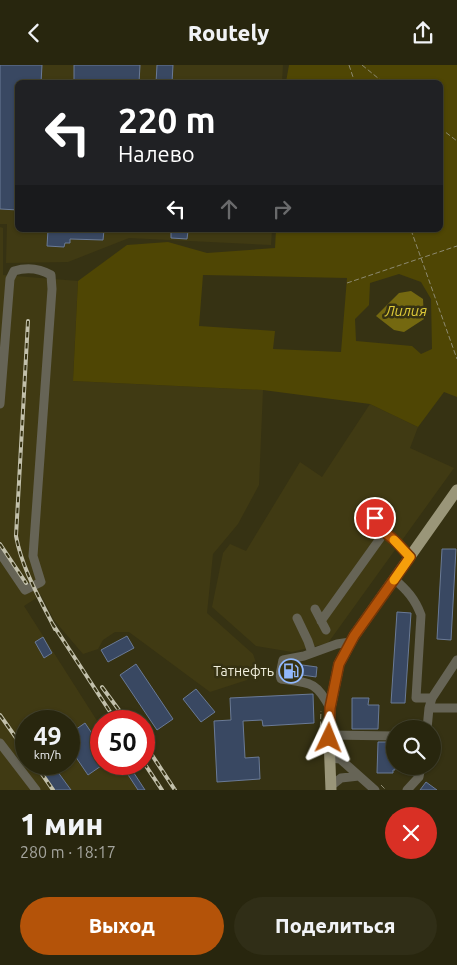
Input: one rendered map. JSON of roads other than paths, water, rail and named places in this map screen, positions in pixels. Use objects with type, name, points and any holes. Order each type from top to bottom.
[{"type":"main road","points":[[331,788],[330,708],[339,664],[350,643],[457,490]]},
{"type":"street","points":[[0,404],[10,279],[14,271],[22,268],[42,269],[51,275],[52,289],[33,556],[41,582],[25,590],[0,553]]},
{"type":"street","points":[[375,518],[376,525],[410,557]]},
{"type":"street","points":[[321,621],[384,533]]},
{"type":"street","points":[[394,579],[410,592],[421,615],[416,698],[432,698]]},
{"type":"street","points":[[315,609],[326,631]]},
{"type":"street","points":[[297,618],[312,653]]},
{"type":"street","points":[[330,708],[319,689],[311,684],[281,679],[283,660],[312,653],[337,644],[350,643]]},
{"type":"street","points":[[428,720],[432,698],[457,660]]},
{"type":"street","points":[[429,708],[457,708]]},
{"type":"street","points":[[329,735],[386,736]]},
{"type":"street","points":[[0,743],[36,790]]},
{"type":"street","points":[[330,758],[340,759],[359,777],[377,787]]},
{"type":"street","points":[[407,790],[419,775]]},
{"type":"street","points":[[331,788],[341,779],[348,776],[359,777]]},
{"type":"water","name":"Лилия","points":[[411,291],[423,299],[424,319],[404,332],[394,330],[376,316],[399,293]]},
{"type":"railway","points":[[28,321],[16,536],[27,572],[55,629]]},
{"type":"railway","points":[[0,544],[26,583]]},
{"type":"railway","points":[[52,623],[109,710]]},
{"type":"railway","points":[[102,687],[119,710]]},
{"type":"railway","points":[[0,715],[15,736]]},
{"type":"railway","points":[[155,760],[175,790]]},
{"type":"railway","points":[[43,775],[53,790]]},
{"type":"railway","points":[[152,775],[162,790]]},
{"type":"place","name":"Татнефть","points":[[291,671]]}]
